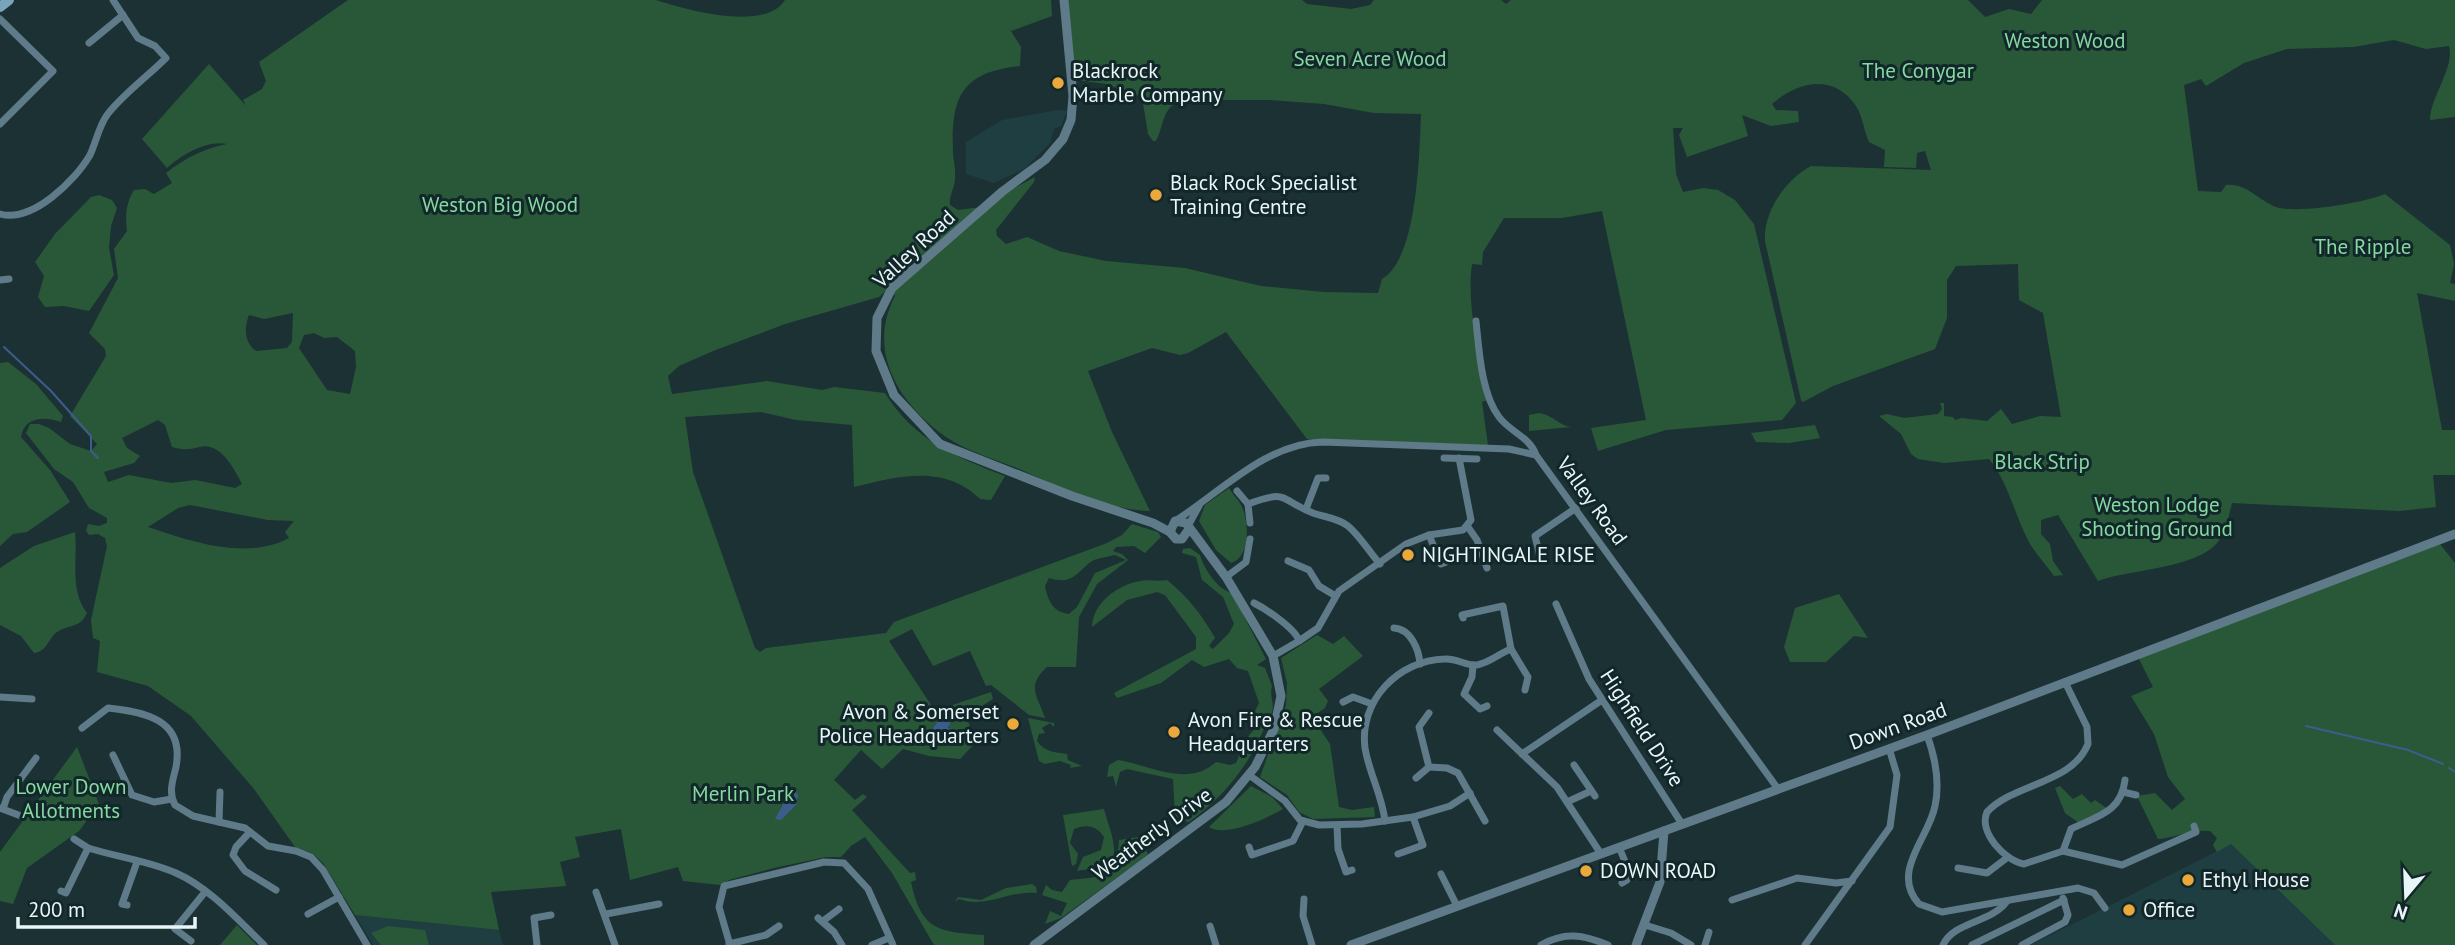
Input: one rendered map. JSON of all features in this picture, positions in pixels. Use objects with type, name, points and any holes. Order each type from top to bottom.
[{"type":"main road","points":[[0,7],[9,0]]},
{"type":"street","points":[[0,214],[12,217],[24,214],[68,181],[88,157],[112,110],[166,57],[153,44],[139,39],[113,0]]},
{"type":"street","name":"Valley Road","points":[[1064,0],[1073,96],[1071,120],[1066,134],[1045,160],[1003,191],[892,288],[881,304],[877,318],[876,351],[894,396],[940,444],[1072,496],[1153,523],[1172,526],[1184,522],[1189,528]]},
{"type":"street","points":[[89,43],[123,15]]},
{"type":"street","points":[[0,19],[56,68],[0,124]]},
{"type":"street","points":[[0,280],[9,279]]},
{"type":"street","points":[[1476,321],[1494,409],[1507,426],[1531,444],[1536,456]]},
{"type":"street","name":"Valley Road","points":[[1172,526],[1273,454],[1307,442],[1509,449],[1536,456],[1778,789]]},
{"type":"street","points":[[1444,458],[1477,459]]},
{"type":"street","points":[[1459,458],[1461,485],[1472,516],[1468,527]]},
{"type":"street","points":[[1306,509],[1319,477]]},
{"type":"street","points":[[1237,491],[1248,504],[1250,523]]},
{"type":"street","points":[[1248,504],[1272,492],[1289,498],[1306,509],[1352,525],[1380,564]]},
{"type":"street","name":"Valley Road","points":[[1182,539],[1199,505]]},
{"type":"street","points":[[1541,561],[1532,536],[1576,508]]},
{"type":"street","points":[[1172,526],[1175,539],[1204,548]]},
{"type":"street","points":[[1273,656],[1318,628],[1334,596],[1406,544],[1430,535],[1468,527]]},
{"type":"street","points":[[1468,527],[1487,555],[1487,569]]},
{"type":"street","name":"Weatherly Drive","points":[[1035,945],[1061,922],[1215,812],[1249,775],[1269,741],[1279,711],[1281,686],[1273,656],[1226,577],[1189,528]]},
{"type":"street","name":"Down Road","points":[[1351,945],[1927,735],[2455,534]]},
{"type":"street","points":[[1430,535],[1443,566]]},
{"type":"street","points":[[1226,577],[1245,564],[1253,544]]},
{"type":"street","points":[[1288,561],[1296,568],[1310,571],[1319,586],[1334,596]]},
{"type":"street","points":[[1254,603],[1294,630],[1299,641]]},
{"type":"street","points":[[1460,614],[1503,606],[1511,649],[1531,676],[1525,690]]},
{"type":"street","name":"Highfield Drive","points":[[1556,609],[1571,634],[1586,675],[1682,824]]},
{"type":"street","points":[[1265,621],[1271,615]]},
{"type":"street","points":[[1400,627],[1412,640],[1420,664]]},
{"type":"street","points":[[1385,821],[1381,795],[1366,749],[1365,729],[1372,704],[1396,676],[1420,664],[1446,659],[1473,665],[1511,649]]},
{"type":"street","points":[[1473,665],[1472,677],[1464,694],[1482,710]]},
{"type":"street","points":[[2065,682],[2087,727],[2088,744],[2069,769],[2040,780],[1987,811],[1984,819],[1986,830],[2008,857],[2024,864],[2063,851],[2122,865],[2196,832],[2194,826]]},
{"type":"street","points":[[1343,702],[1354,694],[1372,704]]},
{"type":"street","points":[[0,697],[28,701]]},
{"type":"street","points":[[1522,754],[1602,700]]},
{"type":"street","points":[[86,728],[107,708],[130,716],[154,716],[166,726],[174,738],[177,758],[172,799]]},
{"type":"street","points":[[1429,713],[1415,723],[1429,767]]},
{"type":"street","points":[[1497,730],[1554,784],[1601,854]]},
{"type":"street","points":[[1927,735],[1938,789],[1932,818],[1909,870],[1912,895],[1922,906],[1938,912],[2061,890],[2085,889],[2094,893],[2105,908]]},
{"type":"street","points":[[1805,945],[1890,827],[1897,775],[1889,748]]},
{"type":"street","points":[[116,757],[127,795],[154,802],[172,799]]},
{"type":"street","points":[[21,816],[2,808],[32,760]]},
{"type":"street","points":[[1567,802],[1593,794],[1574,765]]},
{"type":"street","points":[[1416,778],[1429,767],[1455,771],[1470,793],[1480,819]]},
{"type":"street","points":[[1249,775],[1284,799],[1303,821],[1337,825],[1413,817],[1448,807],[1470,793]]},
{"type":"street","points":[[2063,851],[2068,832],[2110,811],[2123,792],[2125,780]]},
{"type":"street","points":[[2123,792],[2136,795]]},
{"type":"street","points":[[219,821],[222,795]]},
{"type":"street","points":[[172,799],[187,813],[250,832],[268,846],[300,852],[312,858],[367,945]]},
{"type":"street","points":[[1398,854],[1426,844],[1413,817]]},
{"type":"street","points":[[1249,847],[1252,855],[1293,841],[1303,821]]},
{"type":"street","points":[[1337,825],[1338,849],[1346,872]]},
{"type":"street","points":[[1636,945],[1660,882],[1664,831]]},
{"type":"street","points":[[250,832],[233,852],[243,870],[273,890]]},
{"type":"street","points":[[74,839],[88,848],[176,873],[205,892],[264,945]]},
{"type":"street","points":[[1619,847],[1629,871],[1626,883]]},
{"type":"street","points":[[66,893],[88,848]]},
{"type":"street","points":[[1958,868],[1987,873],[2008,857]]},
{"type":"street","points":[[122,904],[137,862]]},
{"type":"street","points":[[779,926],[775,934],[729,945],[719,907],[724,886],[829,862],[847,864],[872,896],[891,941],[872,945]]},
{"type":"street","points":[[1441,874],[1457,906]]},
{"type":"street","points":[[1735,896],[1797,878],[1828,883],[1852,881]]},
{"type":"street","points":[[1828,883],[1837,888],[1839,898]]},
{"type":"street","points":[[2022,945],[2065,922],[2068,915],[2061,890]]},
{"type":"street","points":[[191,940],[173,926],[205,892]]},
{"type":"street","points":[[596,892],[607,914],[615,945]]},
{"type":"street","points":[[308,914],[339,897]]},
{"type":"street","points":[[1972,945],[2064,900]]},
{"type":"street","points":[[1942,945],[1950,935],[1998,910],[2007,901]]},
{"type":"street","points":[[607,914],[654,902]]},
{"type":"street","points":[[1301,903],[1312,945]]},
{"type":"street","points":[[839,909],[821,919],[842,945]]},
{"type":"street","points":[[537,945],[530,918],[551,915]]},
{"type":"street","points":[[1645,925],[1671,933],[1691,945]]},
{"type":"street","points":[[1210,926],[1216,945]]},
{"type":"street","points":[[1705,945],[1709,932]]},
{"type":"street","points":[[1541,945],[1556,938],[1579,935],[1608,945]]},
{"type":"shaded area","points":[[1058,110],[1067,111],[1061,126],[1054,129],[1050,143],[1024,169],[994,183],[966,174],[966,142],[1002,120]]},
{"type":"shaded area","points":[[2231,844],[2335,945],[2030,945],[2105,908]]},
{"type":"shaded area","points":[[355,915],[499,930],[503,945],[373,945]]},
{"type":"green space","points":[[348,0],[656,0],[705,13],[744,17],[775,10],[785,0],[1051,0],[1052,16],[1011,31],[1021,47],[1020,66],[985,74],[964,90],[958,101],[953,132],[955,175],[950,205],[958,210],[981,207],[879,297],[785,324],[679,366],[668,376],[672,394],[767,381],[822,390],[834,387],[885,393],[896,409],[923,435],[953,454],[1005,476],[991,500],[980,499],[966,488],[936,477],[904,477],[854,487],[852,425],[796,420],[761,412],[685,417],[693,472],[755,648],[760,652],[766,648],[886,633],[894,622],[1107,543],[1122,535],[1132,524],[1158,532],[1161,537],[1145,553],[1134,546],[1116,547],[1113,551],[1128,560],[1097,584],[1079,617],[1076,667],[1047,667],[1037,680],[1035,691],[1045,718],[1029,715],[991,685],[986,686],[970,651],[933,666],[912,629],[889,641],[935,711],[991,692],[993,699],[966,716],[976,742],[960,759],[929,756],[903,749],[882,769],[861,750],[834,780],[855,800],[863,794],[867,797],[852,810],[910,873],[915,872],[916,880],[911,882],[915,898],[926,919],[943,930],[984,935],[984,945],[934,945],[892,873],[865,837],[841,857],[826,857],[774,868],[729,880],[721,885],[683,881],[678,867],[630,880],[621,829],[575,837],[580,857],[560,862],[566,886],[491,892],[499,930],[355,915],[323,863],[312,853],[295,847],[254,789],[191,716],[148,686],[97,672],[100,641],[93,638],[91,620],[107,546],[105,538],[98,534],[89,535],[86,531],[88,524],[99,526],[107,523],[107,518],[89,508],[73,482],[54,469],[26,433],[30,424],[39,424],[70,444],[91,451],[97,444],[70,416],[106,356],[105,349],[89,333],[118,278],[114,249],[127,231],[127,209],[131,195],[134,190],[145,189],[154,194],[172,183],[166,173],[174,167],[203,151],[227,144],[203,146],[167,168],[142,139],[209,64],[246,106],[243,100],[262,89],[266,81],[259,62]],"holes":[[[293,313],[292,342],[287,348],[256,351],[252,347],[246,334],[249,315],[264,319]],[[314,333],[324,338],[337,337],[355,351],[356,367],[350,394],[327,390],[299,348],[304,335]],[[158,420],[165,425],[172,447],[213,448],[225,457],[242,484],[235,488],[195,480],[171,483],[129,475],[108,482],[104,472],[134,463],[140,456],[127,448],[122,438]],[[190,505],[268,520],[294,521],[285,532],[289,538],[273,545],[255,548],[200,543],[148,527],[178,508]],[[1115,555],[1126,560],[1095,573],[1077,607],[1069,614],[1055,608],[1045,586],[1049,578],[1066,580],[1097,559]],[[941,717],[949,722],[947,725],[951,730],[960,732],[957,742],[933,743],[928,735]]]},
{"type":"green space","points":[[1064,0],[1302,0],[1307,4],[1351,9],[1370,5],[1374,0],[1501,0],[1506,4],[1511,0],[1968,0],[1985,17],[2009,9],[2031,14],[2042,0],[2455,0],[2455,117],[2430,120],[2449,64],[2449,46],[2426,49],[2394,40],[2353,47],[2287,49],[2244,63],[2206,86],[2201,79],[2184,85],[2198,191],[2221,192],[2226,185],[2233,185],[2276,207],[2286,209],[2347,204],[2385,194],[2450,245],[2454,264],[2450,283],[2455,284],[2455,301],[2417,293],[2442,430],[2455,430],[2455,475],[2433,475],[2436,507],[2400,511],[2232,503],[2222,535],[2211,549],[2197,557],[2164,567],[2098,581],[2058,515],[2041,520],[2041,534],[2050,544],[2053,561],[2063,575],[2054,576],[2031,545],[2001,478],[1989,459],[1944,463],[1918,459],[1911,454],[1901,434],[1879,416],[1887,414],[1904,418],[1938,414],[1942,409],[1940,403],[1944,403],[1944,416],[1953,417],[1955,420],[1962,418],[1987,421],[2001,409],[2012,424],[2040,416],[2061,417],[2043,313],[2019,300],[2018,264],[1956,266],[1947,280],[1947,318],[1935,349],[1833,386],[1803,402],[1801,400],[1765,241],[1765,230],[1772,208],[1793,179],[1811,166],[1931,170],[1925,151],[1917,153],[1916,168],[1884,167],[1885,150],[1869,142],[1856,106],[1847,95],[1827,85],[1815,84],[1793,90],[1772,104],[1776,110],[1798,111],[1799,122],[1771,126],[1742,115],[1748,136],[1687,157],[1679,135],[1683,128],[1673,128],[1676,174],[1683,192],[1703,188],[1718,190],[1735,200],[1754,224],[1796,403],[1782,420],[1666,430],[1598,451],[1591,428],[1646,420],[1602,211],[1562,218],[1504,218],[1483,252],[1482,265],[1472,264],[1471,298],[1488,400],[1482,402],[1488,445],[1307,439],[1226,332],[1188,353],[1180,355],[1152,348],[1088,371],[1112,432],[1150,511],[1118,507],[1086,497],[964,447],[946,437],[914,409],[892,375],[886,356],[884,337],[887,316],[895,296],[893,292],[1005,193],[1035,177],[1034,182],[996,230],[997,236],[1006,244],[1027,237],[1059,251],[1106,261],[1185,268],[1261,286],[1324,292],[1378,293],[1382,279],[1394,268],[1403,250],[1410,228],[1417,178],[1421,114],[1374,113],[1324,104],[1270,100],[1184,100],[1167,111],[1159,135],[1156,141],[1153,141],[1148,134],[1142,97],[1106,84],[1077,80],[1066,31]]},
{"type":"green space","points":[[99,195],[112,200],[117,208],[111,226],[109,248],[114,275],[89,311],[64,306],[45,307],[38,297],[44,276],[35,262],[55,234],[91,197]]},
{"type":"green space","points":[[8,362],[36,384],[63,416],[61,422],[42,419],[30,422],[21,437],[50,470],[70,502],[27,532],[13,534],[0,546],[0,363]]},
{"type":"green space","points":[[1539,413],[1571,427],[1529,431],[1529,415]]},
{"type":"green space","points":[[1815,425],[1820,438],[1789,443],[1756,442],[1751,433]]},
{"type":"green space","points":[[1229,488],[1242,507],[1247,530],[1242,554],[1231,563],[1216,550],[1199,521],[1205,505]]},
{"type":"green space","points":[[75,532],[76,584],[81,604],[87,613],[78,623],[55,633],[43,649],[34,653],[21,636],[0,625],[0,568],[34,546]]},
{"type":"green space","points":[[2440,544],[2455,563],[2455,945],[2335,945],[2231,844],[2217,852],[2213,845],[2217,838],[2210,831],[2196,831],[2158,839],[2137,796],[2155,793],[2172,810],[2185,799],[2168,777],[2154,734],[2131,696],[2153,687],[2138,657]]},
{"type":"green space","points":[[1190,548],[1200,555],[1217,583],[1232,593],[1266,659],[1257,665],[1265,668],[1272,686],[1273,706],[1254,750],[1236,777],[1214,801],[1189,822],[1175,819],[1173,779],[1127,769],[1120,772],[1116,787],[1113,776],[1107,777],[1109,765],[1118,760],[1181,774],[1205,770],[1216,762],[1230,765],[1236,763],[1246,739],[1256,727],[1255,711],[1259,703],[1248,671],[1237,668],[1229,659],[1204,667],[1192,660],[1161,683],[1117,698],[1114,693],[1196,649],[1196,637],[1165,595],[1157,592],[1127,600],[1092,627],[1097,610],[1115,591],[1140,581],[1167,580],[1188,600],[1205,622],[1215,638],[1209,646],[1213,649],[1234,624],[1223,597],[1202,580],[1196,557],[1182,553],[1183,549]]},
{"type":"green space","points":[[1839,594],[1868,638],[1854,636],[1826,662],[1790,662],[1784,647],[1795,608]]},
{"type":"green space","points":[[1317,635],[1333,644],[1344,636],[1363,656],[1319,689],[1328,701],[1325,708],[1312,717],[1330,744],[1339,807],[1352,810],[1374,807],[1375,817],[1313,819],[1299,812],[1287,795],[1260,777],[1286,705],[1287,683],[1281,658]]},
{"type":"green space","points":[[1028,718],[1054,723],[1054,727],[1050,723],[1042,728],[1045,733],[1039,734],[1037,741],[1047,749],[1067,754],[1068,760],[1082,766],[1070,768],[1071,765],[1060,761],[1045,764],[1039,761]]},
{"type":"green space","name":"Lower Down Allotments","points":[[77,747],[99,804],[79,831],[27,868],[13,904],[0,901],[0,852]]},
{"type":"green space","points":[[1251,786],[1272,797],[1283,809],[1236,829],[1217,830],[1209,827]]},
{"type":"green space","points":[[2060,786],[2073,799],[2082,794],[2091,803],[2095,800],[2108,809],[2079,823],[2065,813],[2055,788]]},
{"type":"green space","points":[[1104,809],[1114,845],[1113,858],[1103,866],[1077,871],[1083,857],[1101,850],[1104,837],[1098,830],[1090,827],[1074,829],[1070,843],[1078,854],[1076,864],[1072,866],[1063,815]]},
{"type":"green space","points":[[1138,837],[1148,854],[1144,858],[1061,918],[1045,924],[1050,911],[1061,916],[1067,903],[1042,895],[1046,885],[1052,890],[1062,892],[1070,880],[1092,878],[1107,873],[1115,862],[1119,840]]},
{"type":"green space","points":[[1032,884],[1037,893],[979,902],[959,899],[955,902],[958,897],[981,900],[1006,888]]},
{"type":"green space","points":[[237,925],[257,945],[220,945]]},
{"type":"green space","points":[[388,926],[425,930],[429,945],[381,945],[371,933]]},
{"type":"water","points":[[946,716],[951,720],[948,728],[965,732],[966,736],[957,742],[933,743],[928,735],[941,717]]},
{"type":"water","points":[[794,790],[798,795],[796,805],[781,820],[775,819],[790,792]]},
{"type":"waterway","points":[[4,347],[51,391],[91,436],[91,451],[98,458]]},
{"type":"waterway","points":[[2306,726],[2408,750],[2443,764]]},
{"type":"waterway","points":[[2449,768],[2455,772]]},
{"type":"place","name":"Blackrock Marble Company","points":[[1058,83]]},
{"type":"place","name":"Black Rock Specialist Training Centre","points":[[1156,195]]},
{"type":"place","name":"NIGHTINGALE RISE","points":[[1408,555]]},
{"type":"place","name":"Avon & Somerset Police Headquarters","points":[[1013,724]]},
{"type":"place","name":"Avon Fire & Rescue Headquarters","points":[[1174,732]]},
{"type":"place","name":"DOWN ROAD","points":[[1586,871]]},
{"type":"place","name":"Ethyl House","points":[[2188,880]]},
{"type":"place","name":"Office","points":[[2129,910]]},
{"type":"park label","name":"Weston Wood","points":[[2065,41]]},
{"type":"park label","name":"Seven Acre Wood","points":[[1370,59]]},
{"type":"park label","name":"The Conygar","points":[[1918,71]]},
{"type":"park label","name":"Weston Big Wood","points":[[500,205]]},
{"type":"park label","name":"The Ripple","points":[[2363,247]]},
{"type":"park label","name":"Black Strip","points":[[2042,462]]},
{"type":"park label","name":"Weston Lodge Shooting Ground","points":[[2157,517]]},
{"type":"park label","name":"Merlin Park","points":[[743,794]]}]
